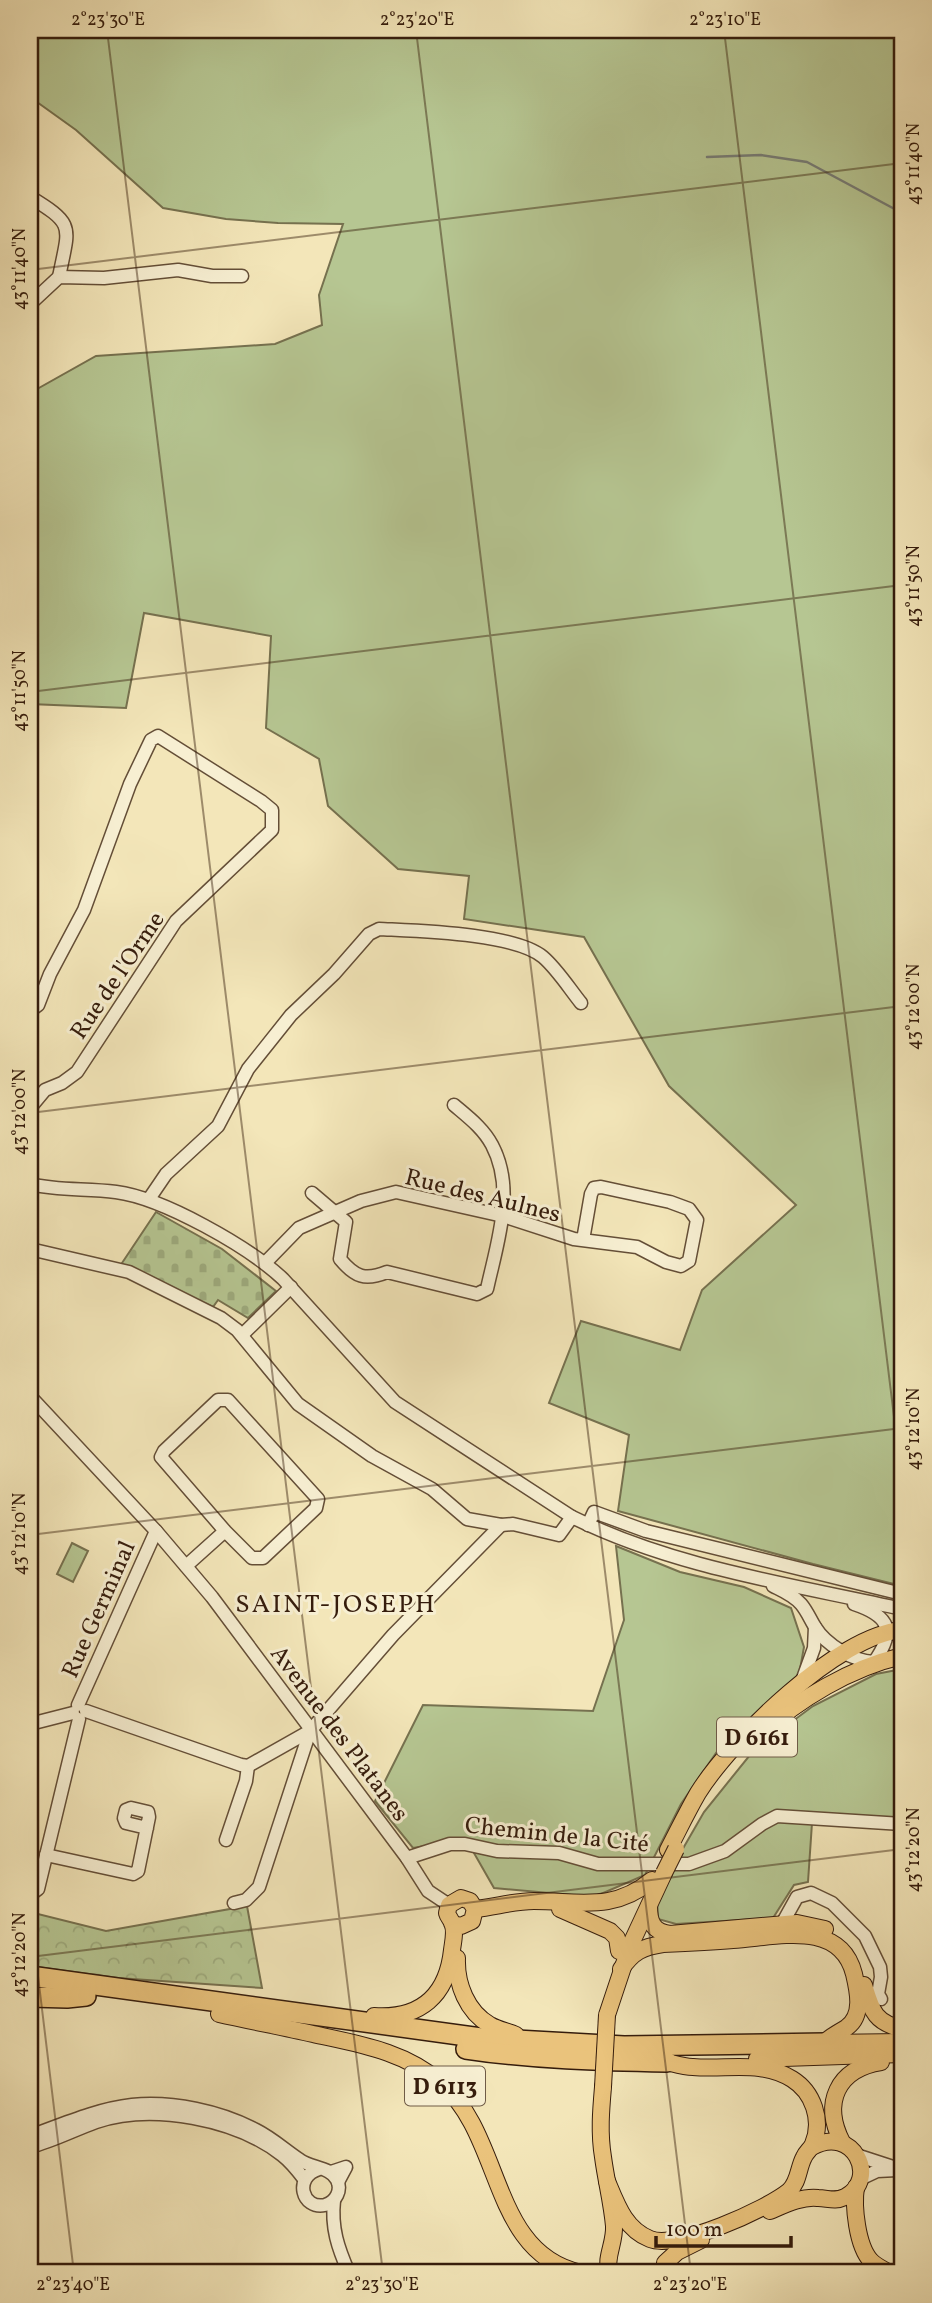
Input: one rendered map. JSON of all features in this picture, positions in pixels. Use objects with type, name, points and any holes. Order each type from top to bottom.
[{"type":"highway","name":"D 6113","points":[[30,1976],[453,2034],[523,2041],[624,2046],[824,2043]]},
{"type":"highway","name":"D 6113","points":[[30,1988],[499,2054],[667,2062]]},
{"type":"highway","points":[[30,1997],[86,1996]]},
{"type":"main road","name":"D 6161","points":[[672,1850],[699,1793],[723,1759],[754,1725],[801,1684],[844,1652],[895,1630]]},
{"type":"main road","name":"D 6161","points":[[620,1951],[657,1875],[735,1756],[772,1723],[826,1687],[874,1662],[902,1656]]},
{"type":"main road","name":"D 6161","points":[[621,1969],[649,1906],[657,1875]]},
{"type":"main road","points":[[475,1909],[510,1902],[585,1905],[607,1902],[637,1892],[657,1875]]},
{"type":"main road","points":[[461,1898],[470,1901],[475,1909],[472,1921],[459,1925],[447,1913],[449,1905],[461,1898]]},
{"type":"main road","points":[[534,1901],[574,1913],[610,1931],[617,1938],[620,1951],[612,1975],[607,2015],[600,2119],[614,2228],[613,2246],[607,2262],[609,2273]]},
{"type":"main road","points":[[649,1906],[649,1920],[660,1933],[820,1926],[842,1939],[858,1963],[872,2011],[887,2025],[902,2029]]},
{"type":"main road","name":"D 6113","points":[[172,1994],[256,2000],[391,2017],[412,2012],[431,2000],[443,1986],[450,1971],[459,1925]]},
{"type":"main road","name":"D 6113","points":[[459,1925],[456,1970],[466,2001],[488,2025],[513,2033],[523,2041]]},
{"type":"main road","points":[[607,2015],[621,1969],[633,1953],[646,1947],[733,1940],[791,1928],[821,1938],[847,1957],[852,1968],[860,1997],[856,2014],[849,2026],[824,2043]]},
{"type":"main road","name":"D 6113","points":[[219,2014],[375,2048],[410,2061],[440,2081],[457,2098],[474,2123],[501,2193],[531,2247],[552,2263],[580,2273]]},
{"type":"main road","name":"D 6113","points":[[824,2043],[902,2042]]},
{"type":"main road","points":[[890,2273],[873,2264],[866,2254],[856,2221],[854,2197],[861,2166],[856,2155],[842,2142],[832,2118],[842,2081],[854,2070],[902,2056]]},
{"type":"main road","name":"D 6113","points":[[667,2062],[902,2056]]},
{"type":"main road","points":[[667,2062],[692,2067],[771,2068],[793,2079],[808,2091],[813,2105],[817,2122],[812,2147]]},
{"type":"main road","points":[[613,2246],[626,2236],[672,2240],[698,2235],[771,2203],[791,2189],[801,2170],[804,2157],[812,2147],[831,2140],[842,2142]]},
{"type":"main road","points":[[801,2170],[809,2191],[847,2210],[856,2221]]},
{"type":"main road","points":[[607,2181],[625,2220],[662,2251],[664,2268]]},
{"type":"main road","points":[[664,2268],[677,2252],[737,2223],[799,2200],[846,2196],[858,2183]]},
{"type":"street","points":[[30,197],[57,214],[64,221],[66,230],[60,277],[30,304]]},
{"type":"street","points":[[60,277],[104,278],[178,270],[212,276],[242,276]]},
{"type":"street","name":"Rue de l'Orme","points":[[30,1011],[38,1005],[50,974],[84,910],[130,784],[151,740],[158,736],[272,810],[272,830],[176,921],[77,1072],[62,1083],[45,1090],[30,1108]]},
{"type":"street","points":[[149,1199],[166,1174],[218,1126],[248,1069],[291,1015],[334,974],[369,934],[379,929],[452,932],[529,948],[544,957],[580,1003]]},
{"type":"street","points":[[312,1193],[346,1222],[340,1259],[350,1271],[359,1276],[374,1278],[387,1272],[477,1294],[486,1289],[503,1216],[502,1179],[491,1143],[478,1126],[454,1105]]},
{"type":"street","points":[[30,1184],[54,1190],[116,1192],[149,1199],[217,1233],[265,1263],[395,1402],[588,1525],[651,1550],[902,1609]]},
{"type":"street","name":"Rue des Aulnes","points":[[265,1263],[299,1228],[361,1201],[396,1192],[503,1216],[556,1235],[583,1240],[637,1247],[666,1262],[681,1266],[689,1261],[697,1220],[689,1209],[670,1202],[601,1187],[594,1188],[583,1240]]},
{"type":"street","points":[[30,1249],[129,1272],[220,1318],[242,1335],[298,1404],[372,1456],[432,1489],[467,1519],[501,1525],[513,1524],[559,1535],[572,1517]]},
{"type":"street","points":[[242,1335],[290,1287]]},
{"type":"street","name":"Avenue des Platanes","points":[[30,1396],[186,1566],[407,1858],[428,1891],[449,1905]]},
{"type":"street","points":[[218,1400],[228,1400],[318,1499],[316,1508],[263,1558],[252,1558],[225,1531],[161,1457],[164,1451],[218,1400]]},
{"type":"street","points":[[588,1525],[594,1512],[646,1531],[902,1594]]},
{"type":"street","points":[[30,1895],[38,1889],[79,1712],[248,1766],[310,1731],[393,1635],[501,1525]]},
{"type":"street","name":"Rue Germinal","points":[[30,1724],[79,1712],[156,1531]]},
{"type":"street","points":[[186,1566],[225,1531]]},
{"type":"street","points":[[753,1576],[788,1593],[800,1603],[822,1637],[864,1662],[874,1662],[895,1630],[876,1613],[840,1599],[832,1593]]},
{"type":"street","points":[[801,1684],[814,1648],[815,1627]]},
{"type":"street","points":[[234,1903],[246,1900],[258,1887],[310,1731]]},
{"type":"street","points":[[226,1839],[246,1781],[248,1766]]},
{"type":"street","name":"Chemin de la Cité","points":[[407,1858],[450,1844],[465,1844],[497,1851],[559,1853],[598,1864],[689,1864],[725,1851],[777,1816],[902,1824]]},
{"type":"street","points":[[46,1855],[133,1874],[138,1871],[147,1828]]},
{"type":"street","points":[[791,1928],[794,1899],[811,1893],[832,1903],[865,1936],[880,1967],[878,1994],[881,1999]]},
{"type":"street","points":[[30,2136],[92,2114],[133,2105],[177,2106],[229,2118],[257,2130],[301,2161],[329,2175],[337,2194],[331,2219],[338,2248],[349,2273]]},
{"type":"street","points":[[30,2147],[97,2122],[156,2114],[205,2120],[237,2130],[285,2157],[304,2179]]},
{"type":"street","points":[[856,2155],[901,2170]]},
{"type":"street","points":[[858,2183],[877,2171],[901,2170]]},
{"type":"street","points":[[329,2175],[313,2171],[304,2179],[303,2185],[305,2196],[331,2219]]},
{"type":"street","points":[[318,2205],[334,2200]]},
{"type":"green space","points":[[30,30],[902,30],[902,1586],[618,1511],[629,1435],[549,1403],[581,1321],[680,1350],[702,1290],[796,1205],[669,1086],[584,937],[464,919],[469,876],[398,869],[328,806],[319,759],[266,728],[271,636],[144,613],[126,708],[30,704],[30,393],[96,356],[275,344],[322,325],[319,295],[343,224],[226,219],[163,208],[76,130],[30,97]]},
{"type":"green space","points":[[156,1212],[222,1249],[276,1291],[248,1318],[218,1300],[213,1307],[120,1266]]},
{"type":"green space","points":[[72,1543],[88,1551],[73,1582],[57,1574]]},
{"type":"green space","points":[[616,1546],[680,1572],[744,1587],[791,1608],[804,1647],[799,1675],[725,1740],[681,1804],[645,1875],[594,1897],[494,1888],[466,1839],[413,1848],[375,1801],[423,1705],[593,1711],[624,1620]]},
{"type":"green space","points":[[902,1669],[902,1817],[812,1823],[808,1882],[794,1885],[773,1918],[676,1924],[658,1919],[657,1901],[662,1885],[704,1812],[754,1750],[813,1706],[876,1674]]},
{"type":"green space","points":[[247,1906],[262,1988],[118,1978],[30,1966],[30,1912],[106,1931]]},
{"type":"waterway","points":[[707,157],[761,155],[807,162],[902,213]]},
{"type":"district","name":"SAINT-JOSEPH","points":[[336,1603]]}]
